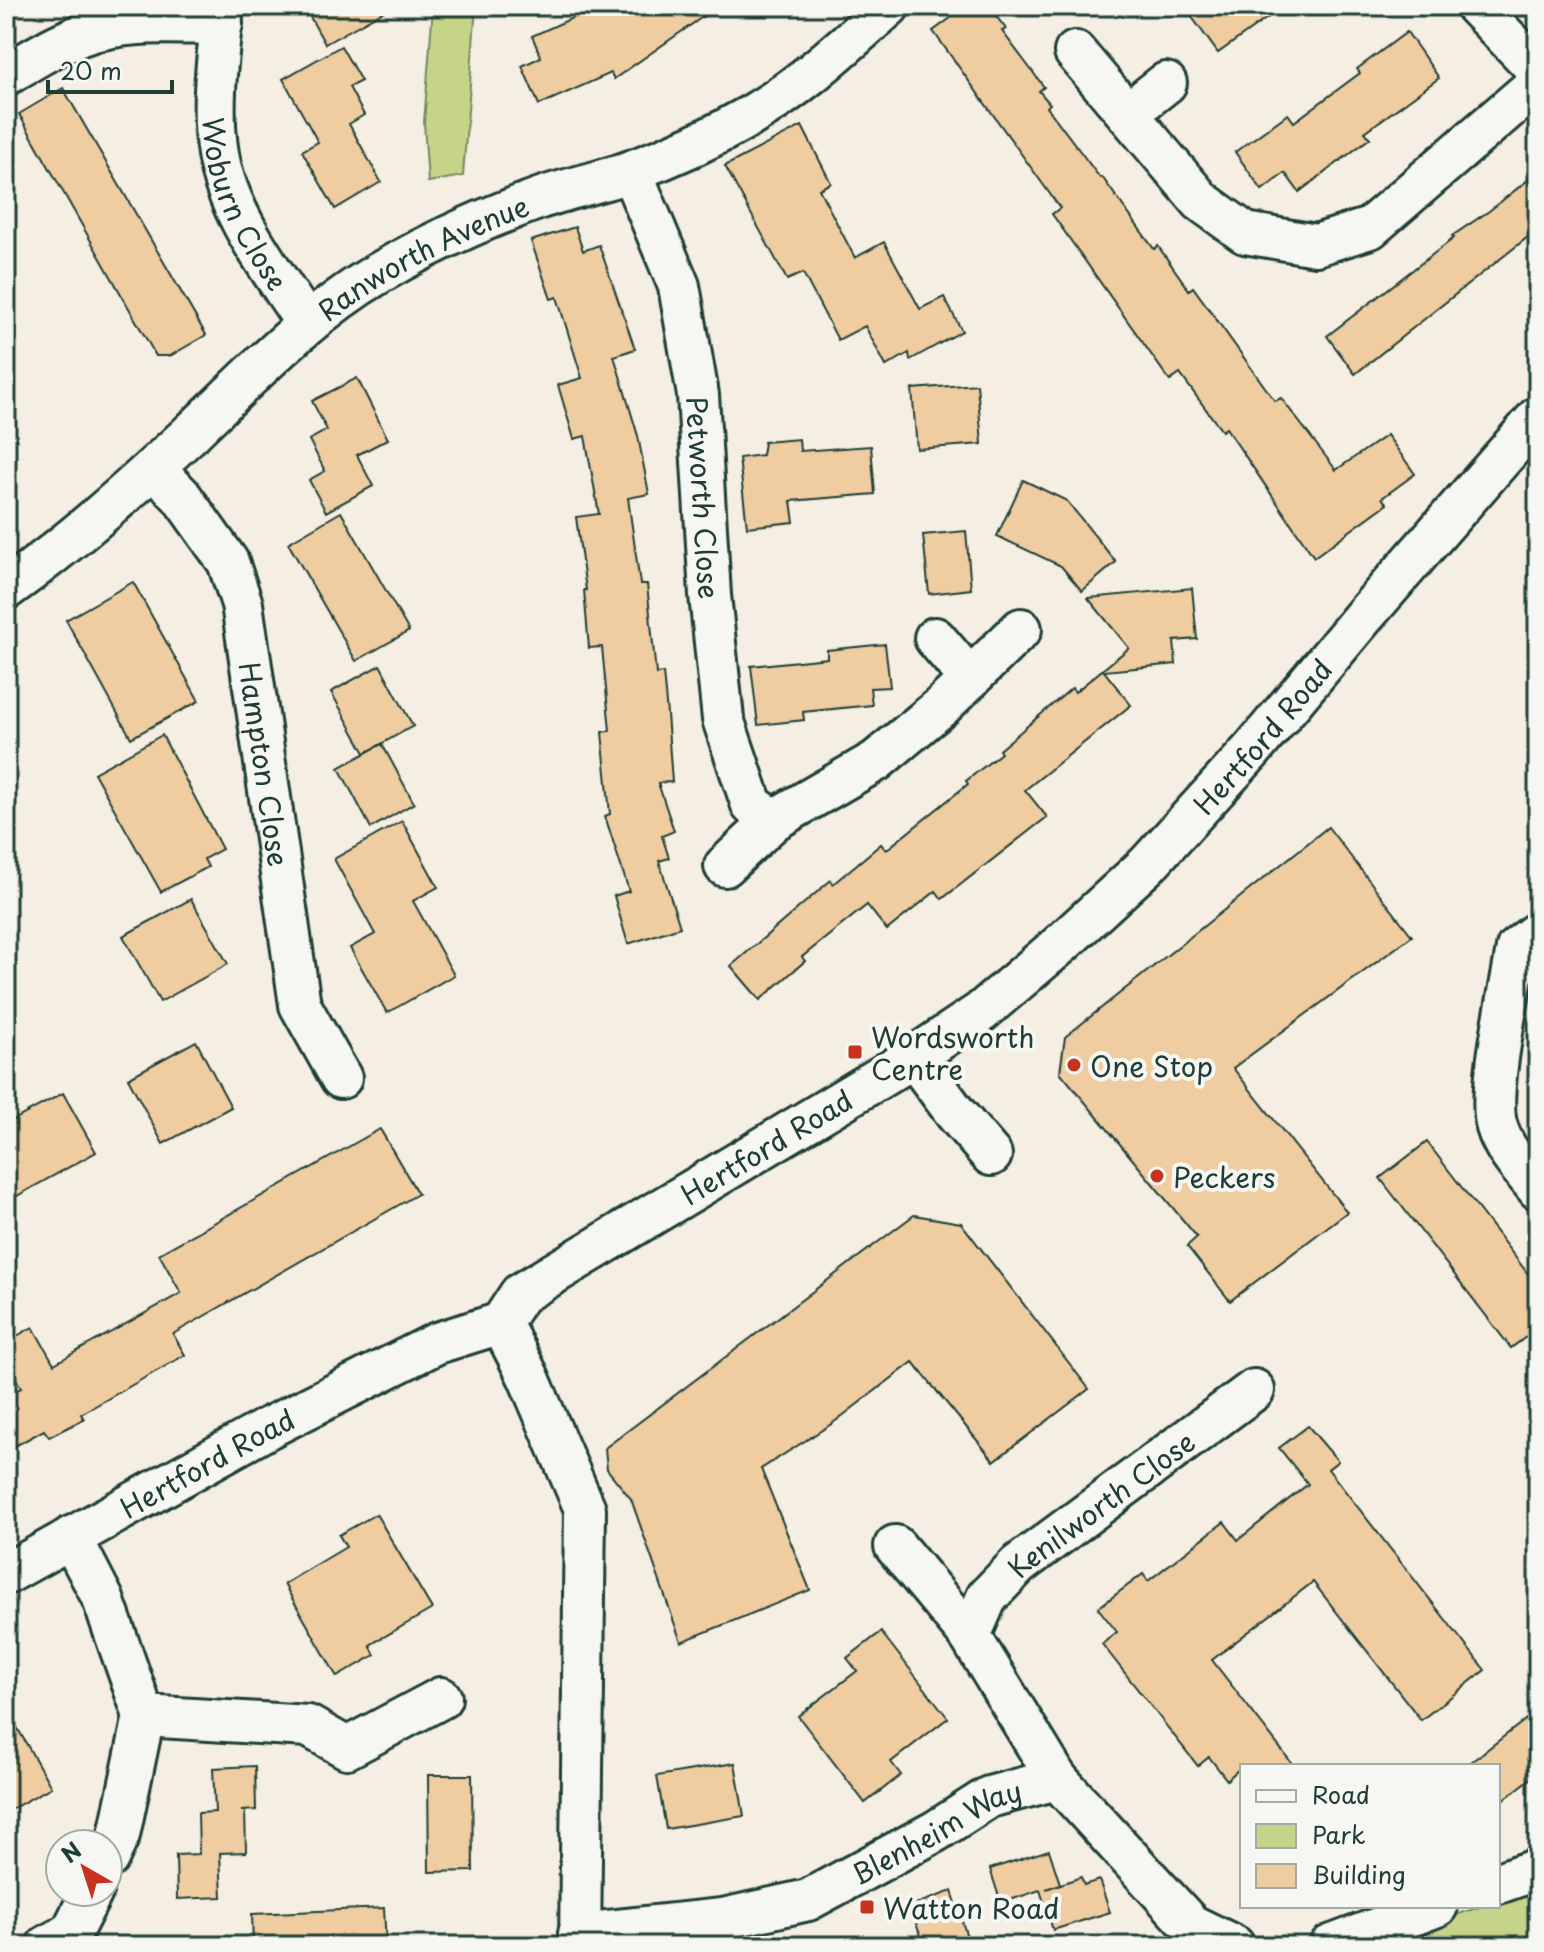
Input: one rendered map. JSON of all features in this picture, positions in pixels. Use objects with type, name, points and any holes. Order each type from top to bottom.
[{"type":"street","name":"Ranworth Avenue","points":[[6,589],[54,554],[154,468],[306,323],[377,274],[432,243],[541,198],[631,171],[752,115],[799,82],[889,6]]},
{"type":"street","points":[[1476,6],[1538,70]]},
{"type":"street","name":"Woburn Close","points":[[6,75],[43,53],[102,29],[222,15],[214,118],[218,156],[225,182],[251,235],[306,323]]},
{"type":"street","points":[[1075,52],[1201,201],[1245,233],[1316,245],[1370,228],[1538,83]]},
{"type":"street","points":[[1128,113],[1166,83]]},
{"type":"street","name":"Petworth Close","points":[[631,171],[679,286],[698,395],[710,595],[723,719],[752,805],[774,820]]},
{"type":"street","name":"Hertford Road","points":[[6,1574],[268,1428],[422,1350],[501,1323],[520,1294],[914,1057],[981,1012],[1147,865],[1252,750],[1538,417]]},
{"type":"street","name":"Hampton Close","points":[[154,468],[181,496],[228,562],[242,604],[300,1005],[341,1078]]},
{"type":"street","points":[[725,866],[774,820],[876,761],[970,679],[1021,629]]},
{"type":"street","points":[[935,638],[970,679]]},
{"type":"street","points":[[1538,932],[1517,948],[1494,1095],[1496,1124],[1502,1141],[1538,1189]]},
{"type":"street","points":[[914,1057],[991,1155]]},
{"type":"street","points":[[501,1323],[528,1376],[585,1509],[579,1940]]},
{"type":"street","name":"Kenilworth Close","points":[[970,1636],[987,1597],[1018,1565],[1254,1390]]},
{"type":"street","points":[[71,1537],[103,1599],[144,1716],[120,1828]]},
{"type":"street","points":[[895,1546],[970,1636],[1057,1779]]},
{"type":"street","points":[[144,1716],[308,1726],[347,1748],[441,1698]]},
{"type":"street","name":"Blenheim Way","points":[[579,1940],[723,1919],[808,1900],[936,1831],[989,1797],[1057,1779],[1181,1936],[1234,1946]]},
{"type":"street","points":[[1500,1882],[1538,1869]]},
{"type":"street","points":[[67,1942],[84,1908]]},
{"type":"street","points":[[1330,1946],[1432,1908]]},
{"type":"green space","points":[[433,6],[476,6],[463,176],[428,182],[424,123]]},
{"type":"green space","points":[[1538,1887],[1538,1946],[1365,1946],[1476,1908],[1500,1908],[1500,1899]]},
{"type":"building","points":[[304,6],[393,6],[325,44]]},
{"type":"building","points":[[599,6],[718,6],[614,79],[611,73],[539,105],[522,66],[541,57],[532,36]]},
{"type":"building","points":[[967,6],[988,6],[1006,29],[1002,31],[1044,87],[1039,91],[1050,104],[1047,107],[1100,178],[1154,249],[1158,246],[1189,290],[1193,287],[1275,401],[1281,398],[1336,470],[1387,435],[1415,474],[1382,498],[1387,504],[1314,557],[1226,428],[1222,431],[1180,374],[1170,381],[1052,214],[1060,208],[933,31]]},
{"type":"building","points":[[1184,6],[1284,6],[1218,53]]},
{"type":"building","points":[[1407,32],[1439,78],[1365,132],[1370,138],[1299,192],[1285,173],[1262,190],[1235,152],[1288,114],[1294,122],[1360,73],[1357,69]]},
{"type":"building","points":[[341,46],[361,81],[349,87],[364,115],[349,124],[381,182],[335,209],[302,151],[318,142],[283,79]]},
{"type":"building","points":[[63,88],[206,335],[170,356],[156,356],[19,114]]},
{"type":"building","points":[[802,126],[831,183],[819,189],[855,258],[884,242],[920,309],[944,297],[962,331],[910,360],[909,353],[886,366],[865,326],[838,340],[803,273],[787,280],[725,166]]},
{"type":"building","points":[[1538,172],[1538,229],[1355,374],[1327,336]]},
{"type":"building","points":[[575,227],[583,251],[599,245],[635,349],[614,356],[638,436],[649,494],[628,498],[640,584],[647,584],[656,674],[663,673],[667,714],[672,782],[658,783],[674,831],[662,836],[669,858],[659,861],[680,927],[628,944],[614,896],[629,891],[605,816],[610,814],[602,732],[610,731],[602,647],[589,648],[586,590],[576,517],[599,514],[585,436],[574,439],[558,385],[582,378],[557,297],[551,299],[531,241]]},
{"type":"building","points":[[357,378],[388,439],[357,455],[373,486],[326,512],[309,480],[325,471],[309,440],[327,430],[312,401]]},
{"type":"building","points":[[977,384],[982,444],[917,449],[912,389]]},
{"type":"building","points":[[799,439],[800,451],[871,446],[875,494],[791,501],[794,522],[747,527],[739,458],[762,455],[764,442]]},
{"type":"building","points":[[1023,480],[1067,501],[1116,562],[1082,591],[1061,566],[997,536]]},
{"type":"building","points":[[341,512],[409,631],[356,661],[288,543]]},
{"type":"building","points":[[966,531],[971,589],[929,594],[923,535]]},
{"type":"building","points":[[133,582],[199,701],[131,738],[66,620]]},
{"type":"building","points":[[1192,588],[1197,639],[1174,641],[1176,664],[1104,671],[1131,705],[1025,790],[1047,817],[942,899],[936,891],[887,930],[867,905],[802,957],[805,961],[760,1000],[731,966],[831,880],[833,884],[881,844],[886,850],[968,784],[966,781],[1001,753],[999,750],[1072,688],[1075,692],[1129,648],[1088,598]]},
{"type":"building","points":[[885,644],[890,687],[870,688],[872,705],[803,712],[804,720],[758,725],[751,666],[827,658],[827,650]]},
{"type":"building","points":[[380,665],[413,726],[365,753],[331,692]]},
{"type":"building","points":[[162,735],[222,849],[204,859],[208,867],[161,892],[94,773]]},
{"type":"building","points":[[382,744],[414,803],[371,828],[339,768]]},
{"type":"building","points":[[402,821],[438,887],[413,901],[454,975],[387,1013],[350,948],[375,934],[334,859]]},
{"type":"building","points":[[1328,827],[1412,936],[1233,1068],[1347,1212],[1230,1301],[1187,1246],[1197,1237],[1060,1072],[1065,1037]]},
{"type":"building","points":[[191,899],[228,964],[160,1002],[123,936]]},
{"type":"building","points":[[196,1041],[231,1107],[163,1144],[128,1078]]},
{"type":"building","points":[[63,1093],[96,1152],[6,1202],[6,1124]]},
{"type":"building","points":[[380,1129],[418,1194],[173,1334],[185,1355],[81,1414],[84,1419],[49,1437],[44,1430],[6,1451],[6,1396],[21,1388],[6,1360],[6,1342],[33,1327],[54,1364],[181,1293],[159,1254]]},
{"type":"building","points":[[1427,1142],[1538,1287],[1538,1328],[1511,1348],[1380,1178]]},
{"type":"building","points":[[914,1215],[961,1223],[1089,1389],[994,1461],[913,1362],[833,1423],[761,1469],[810,1590],[681,1642],[631,1499],[607,1469],[605,1448]]},
{"type":"building","points":[[1308,1426],[1338,1461],[1328,1469],[1485,1670],[1421,1720],[1313,1582],[1212,1660],[1292,1764],[1240,1764],[1240,1768],[1227,1780],[1209,1757],[1198,1766],[1102,1644],[1117,1632],[1098,1608],[1143,1574],[1148,1581],[1224,1522],[1238,1540],[1308,1484],[1279,1448]]},
{"type":"building","points":[[376,1514],[432,1609],[370,1645],[375,1655],[337,1677],[284,1584],[346,1547],[339,1535]]},
{"type":"building","points":[[881,1632],[948,1718],[891,1762],[901,1775],[865,1803],[798,1716],[857,1671],[847,1658]]},
{"type":"building","points":[[6,1708],[51,1787],[6,1812]]},
{"type":"building","points":[[1538,1710],[1538,1773],[1500,1802],[1500,1764],[1469,1764]]},
{"type":"building","points":[[735,1763],[744,1816],[666,1829],[657,1776]]},
{"type":"building","points":[[255,1766],[256,1810],[241,1811],[245,1811],[246,1852],[220,1853],[222,1897],[177,1899],[176,1855],[199,1854],[198,1813],[215,1812],[213,1768]]},
{"type":"building","points":[[428,1775],[472,1775],[473,1871],[429,1872]]},
{"type":"building","points":[[1049,1850],[1060,1884],[1046,1889],[1081,1877],[1084,1885],[1099,1880],[1110,1912],[1053,1930],[1040,1890],[1001,1903],[990,1869]]},
{"type":"building","points":[[952,1891],[970,1946],[924,1946],[910,1906]]},
{"type":"building","points":[[384,1908],[386,1946],[253,1946],[252,1914]]},
{"type":"place","name":"Wordsworth Centre","points":[[855,1052]]},
{"type":"place","name":"One Stop","points":[[1074,1065]]},
{"type":"place","name":"Peckers","points":[[1157,1176]]},
{"type":"place","name":"Watton Road","points":[[867,1907]]}]
